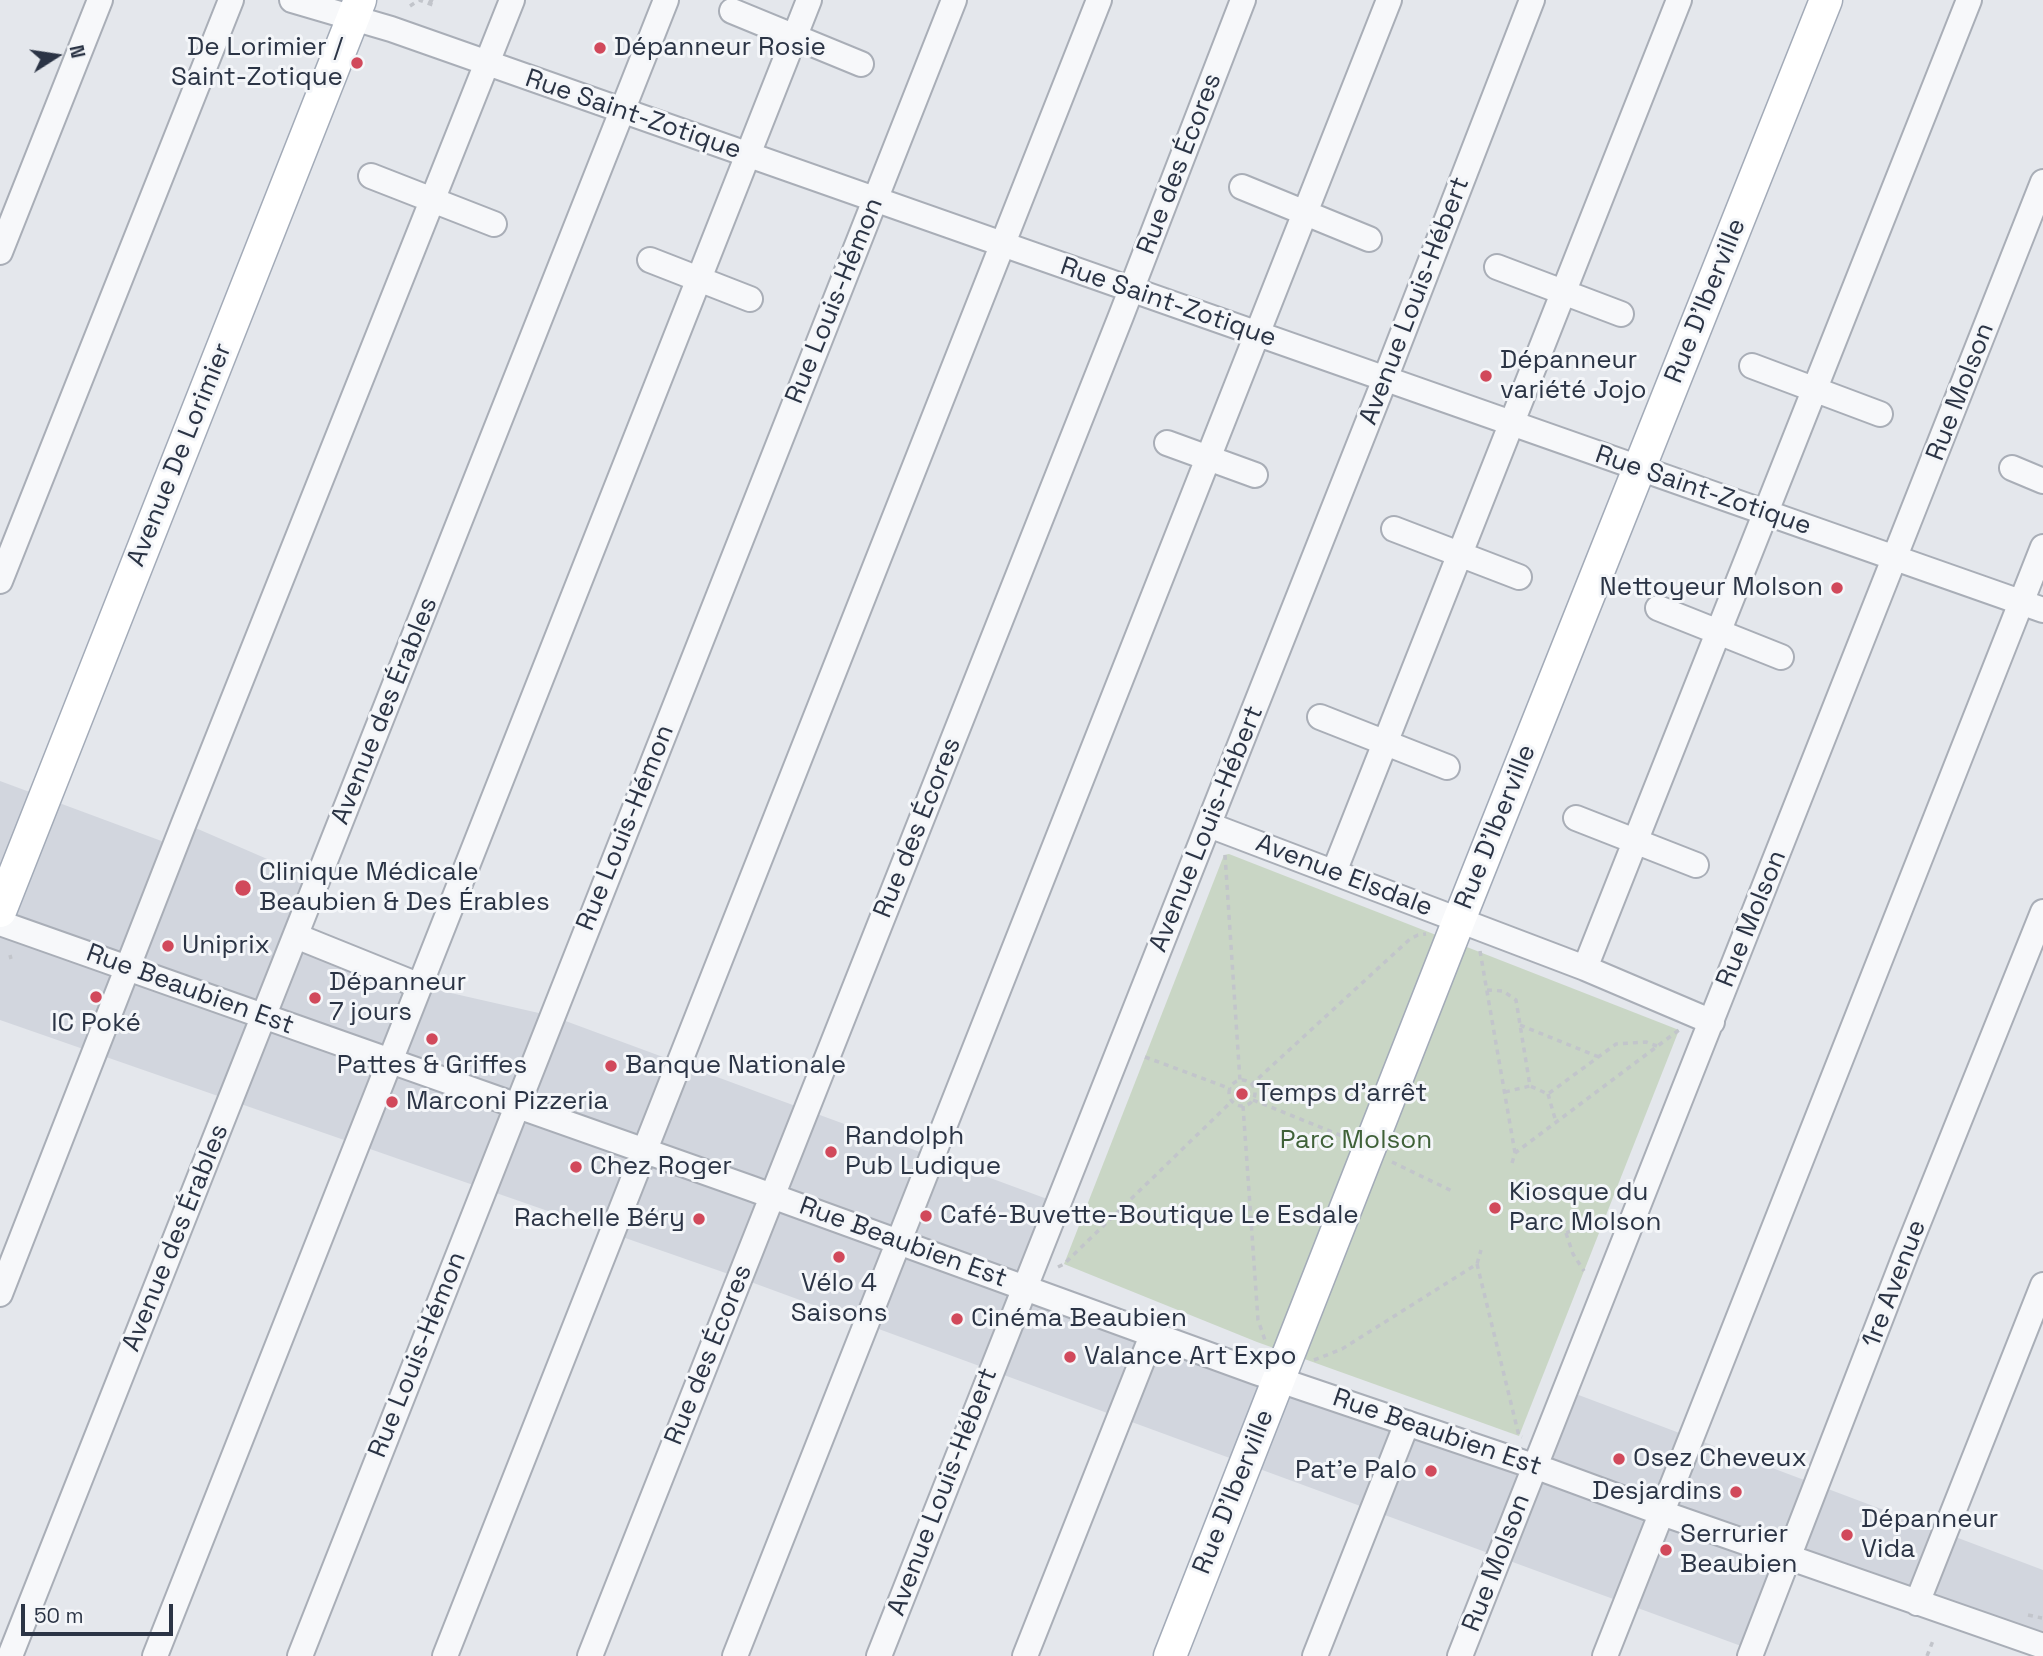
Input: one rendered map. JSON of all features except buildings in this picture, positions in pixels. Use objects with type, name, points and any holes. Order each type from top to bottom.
[{"type":"main road","name":"Rue D'Iberville","points":[[1170,1656],[1459,920],[1826,0]]},
{"type":"main road","name":"Avenue De Lorimier","points":[[0,911],[357,9]]},
{"type":"street","points":[[0,252],[100,0]]},
{"type":"street","points":[[0,581],[230,0]]},
{"type":"street","name":"Rue Saint-Zotique","points":[[292,0],[357,9],[487,63],[623,112],[2032,606]]},
{"type":"street","points":[[0,1294],[512,0]]},
{"type":"street","name":"Avenue des Érables","points":[[10,1656],[666,0]]},
{"type":"street","points":[[155,1656],[809,0]]},
{"type":"street","name":"Rue Louis-Hémon","points":[[300,1656],[954,0]]},
{"type":"street","points":[[445,1656],[1099,0]]},
{"type":"street","name":"Rue des Écores","points":[[590,1656],[1131,290],[1243,0]]},
{"type":"street","points":[[735,1656],[1389,0]]},
{"type":"street","name":"Avenue Louis-Hébert","points":[[879,1656],[1385,379],[1532,0]]},
{"type":"street","points":[[1334,872],[1679,0]]},
{"type":"street","points":[[1585,968],[1969,0]]},
{"type":"street","points":[[732,10],[861,64]]},
{"type":"street","points":[[371,176],[494,224]]},
{"type":"street","name":"Rue Molson","points":[[1460,1656],[2043,182]]},
{"type":"street","points":[[1242,187],[1369,239]]},
{"type":"street","points":[[650,260],[750,299]]},
{"type":"street","points":[[1497,267],[1621,314]]},
{"type":"street","points":[[1752,366],[1880,414]]},
{"type":"street","points":[[1167,443],[1255,475]]},
{"type":"street","points":[[2012,468],[2043,481]]},
{"type":"street","points":[[1394,529],[1520,577]]},
{"type":"street","points":[[1605,1656],[2032,606],[2043,547]]},
{"type":"street","points":[[1658,608],[1781,657]]},
{"type":"street","points":[[1320,717],[1447,767]]},
{"type":"street","points":[[1576,818],[1696,865]]},
{"type":"street","name":"Avenue Elsdale","points":[[1209,825],[1585,968],[1712,1022]]},
{"type":"street","name":"1re Avenue","points":[[1750,1656],[1906,1252],[2043,912]]},
{"type":"street","name":"Rue Beaubien Est","points":[[0,923],[2043,1648]]},
{"type":"street","points":[[296,936],[420,986]]},
{"type":"street","points":[[1917,1603],[2043,1285]]},
{"type":"street","points":[[1025,1656],[1153,1332]]},
{"type":"street","points":[[1315,1656],[1407,1423]]},
{"type":"street","points":[[2041,1656],[2043,1648]]},
{"type":"path","points":[[410,6],[419,1],[433,5],[434,2],[429,0]]},
{"type":"path","points":[[1224,855],[1240,1081]]},
{"type":"path","points":[[1251,1085],[1410,939],[1418,934],[1427,934]]},
{"type":"path","points":[[1480,951],[1515,1153]]},
{"type":"path","points":[[1487,990],[1503,992],[1516,1000],[1530,1086]]},
{"type":"path","points":[[1520,1025],[1599,1057]]},
{"type":"path","points":[[1511,1163],[1515,1153],[1679,1030]]},
{"type":"path","points":[[1548,1094],[1616,1044],[1647,1042],[1657,1046]]},
{"type":"path","points":[[1145,1057],[1231,1089]]},
{"type":"path","points":[[1240,1081],[1251,1085],[1255,1092],[1253,1100],[1243,1106]]},
{"type":"path","points":[[1231,1089],[1240,1081]]},
{"type":"path","points":[[1504,1092],[1530,1086],[1548,1094]]},
{"type":"path","points":[[1231,1089],[1232,1101]]},
{"type":"path","points":[[1548,1094],[1556,1122]]},
{"type":"path","points":[[1253,1100],[1349,1139]]},
{"type":"path","points":[[1232,1101],[1243,1106]]},
{"type":"path","points":[[1064,1265],[1232,1101]]},
{"type":"path","points":[[1243,1106],[1258,1320],[1265,1342]]},
{"type":"path","points":[[1390,1161],[1452,1191]]},
{"type":"path","points":[[1566,1233],[1605,1218]]},
{"type":"path","points":[[1539,1221],[1566,1233],[1573,1254],[1584,1271]]},
{"type":"path","points":[[1481,1250],[1477,1264],[1519,1436]]},
{"type":"path","points":[[1317,1360],[1342,1349],[1477,1264]]},
{"type":"path","points":[[2028,1615],[2042,1618]]},
{"type":"path","points":[[1927,1656],[1934,1639]]},
{"type":"shaded area","points":[[0,781],[175,846],[184,823],[318,881],[298,930],[420,986],[552,1016],[1058,1203],[1026,1287],[1535,1466],[1568,1391],[2043,1570],[2043,1646],[1789,1558],[1752,1650],[740,1278],[0,1020]]},
{"type":"green space","name":"Parc Molson","points":[[1229,854],[1679,1030],[1519,1436],[1257,1342],[1064,1264],[1224,855]]},
{"type":"place","name":"Dépanneur Rosie","points":[[600,48]]},
{"type":"place","name":"De Lorimier / Saint-Zotique","points":[[357,63]]},
{"type":"place","name":"Dépanneur variété Jojo","points":[[1486,376]]},
{"type":"place","name":"Nettoyeur Molson","points":[[1837,588]]},
{"type":"place","name":"Clinique Médicale Beaubien & Des Érables","points":[[243,888]]},
{"type":"place","name":"Uniprix","points":[[168,946]]},
{"type":"place","name":"IC Poké","points":[[96,997]]},
{"type":"place","name":"Dépanneur 7 jours","points":[[315,998]]},
{"type":"place","name":"Pattes & Griffes","points":[[432,1039]]},
{"type":"place","name":"Banque Nationale","points":[[611,1066]]},
{"type":"place","name":"Temps d'arrêt","points":[[1242,1094]]},
{"type":"place","name":"Marconi Pizzeria","points":[[392,1102]]},
{"type":"place","name":"Randolph Pub Ludique","points":[[831,1152]]},
{"type":"place","name":"Chez Roger","points":[[576,1167]]},
{"type":"place","name":"Kiosque du Parc Molson","points":[[1495,1208]]},
{"type":"place","name":"Café-Buvette-Boutique Le Esdale","points":[[926,1216]]},
{"type":"place","name":"Rachelle Béry","points":[[699,1219]]},
{"type":"place","name":"Vélo 4 Saisons","points":[[839,1257]]},
{"type":"place","name":"Cinéma Beaubien","points":[[957,1319]]},
{"type":"place","name":"Valance Art Expo","points":[[1070,1357]]},
{"type":"place","name":"Osez Cheveux","points":[[1619,1459]]},
{"type":"place","name":"Pat'e Palo","points":[[1431,1471]]},
{"type":"place","name":"Desjardins","points":[[1736,1492]]},
{"type":"place","name":"Dépanneur Vida","points":[[1847,1535]]},
{"type":"place","name":"Serrurier Beaubien","points":[[1666,1550]]}]
